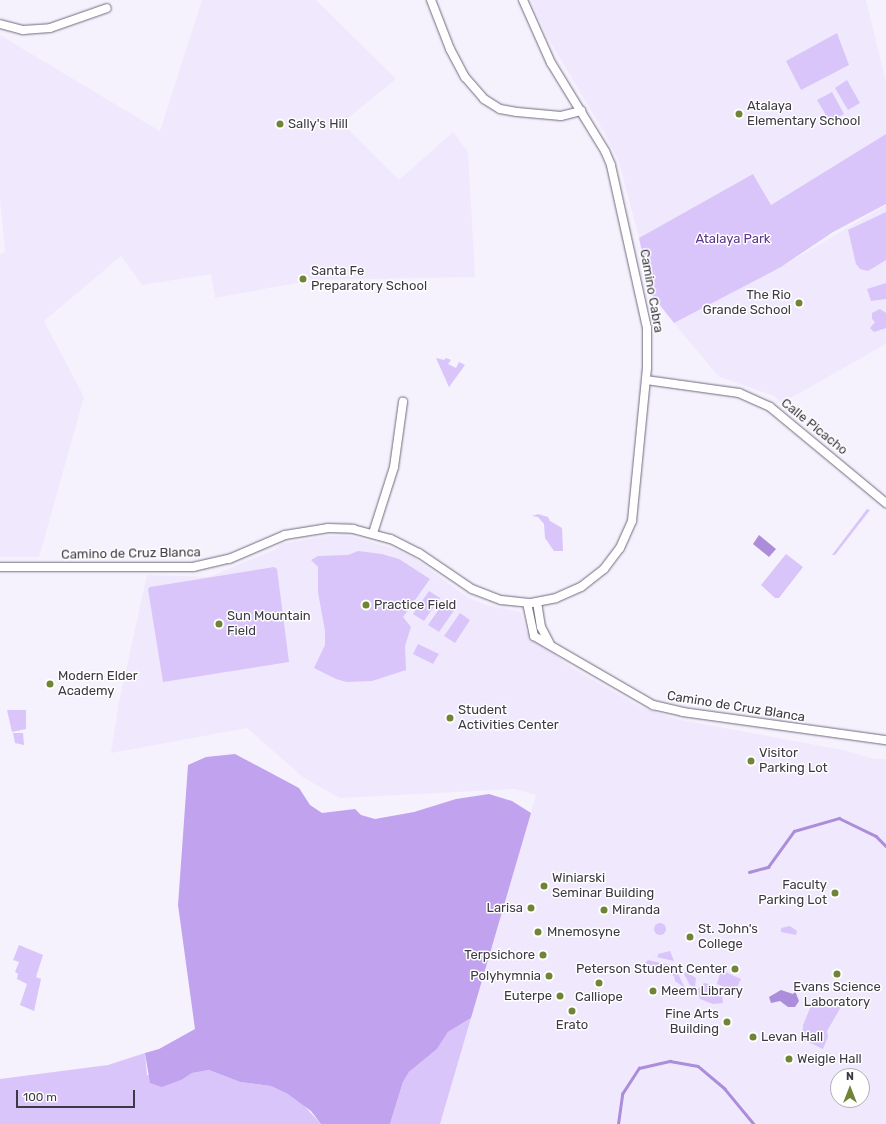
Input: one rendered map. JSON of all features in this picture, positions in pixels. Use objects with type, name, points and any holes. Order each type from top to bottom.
[{"type":"street","points":[[431,0],[450,49],[465,77],[484,99],[500,109],[517,112],[561,116],[581,111]]},
{"type":"street","name":"Camino Cabra","points":[[523,0],[551,63],[605,151],[616,184],[647,328],[646,380],[632,521],[623,542],[614,557],[586,584],[568,594],[532,602]]},
{"type":"street","points":[[0,24],[23,30],[50,28],[107,8]]},
{"type":"street","name":"Calle Picacho","points":[[646,380],[739,393],[770,406],[886,503]]},
{"type":"street","points":[[373,533],[394,467],[403,402]]},
{"type":"street","name":"Camino de Cruz Blanca","points":[[0,567],[193,567],[229,559],[267,541],[300,532],[328,528],[373,533],[408,546],[480,593],[501,600],[532,602],[534,636],[606,676],[635,696],[667,710],[886,740]]},
{"type":"shaded area","name":"Santa Fe Preparatory School","points":[[202,0],[316,0],[396,79],[342,123],[399,180],[453,132],[468,152],[475,277],[312,280],[215,298],[211,274],[142,285],[121,256],[44,321],[84,397],[39,557],[0,557],[0,255],[5,251],[0,199],[0,35],[160,131]]},
{"type":"shaded area","name":"Atalaya Elementary School","points":[[531,0],[866,0],[886,82],[886,134],[771,205],[753,174],[639,238],[619,162],[605,134],[548,38]]},
{"type":"shaded area","name":"The Rio Grande School","points":[[886,205],[886,344],[796,395],[781,403],[774,396],[718,376],[674,323],[781,267]]},
{"type":"shaded area","points":[[759,535],[776,549],[769,557],[753,544]]},
{"type":"shaded area","name":"St. John's College","points":[[327,536],[350,536],[392,548],[414,558],[467,597],[486,605],[521,612],[526,631],[569,666],[642,708],[676,719],[843,750],[875,759],[886,759],[886,1124],[440,1124],[536,795],[515,789],[340,798],[304,778],[247,728],[111,753],[119,702],[147,575],[209,577],[276,549],[281,544]]},
{"type":"shaded area","points":[[235,754],[299,788],[310,805],[322,813],[355,809],[361,815],[375,819],[414,812],[456,799],[489,794],[512,801],[531,813],[471,1018],[448,1032],[437,1049],[409,1072],[403,1082],[390,1124],[321,1124],[311,1111],[288,1094],[271,1086],[240,1082],[209,1070],[192,1073],[183,1079],[162,1087],[150,1083],[145,1053],[159,1049],[195,1029],[178,905],[188,765],[206,757]]},
{"type":"shaded area","points":[[781,990],[793,994],[795,991],[799,1001],[795,1007],[788,1007],[780,1001],[771,1003],[769,997]]},
{"type":"green space","points":[[837,33],[849,65],[801,90],[786,61]]},
{"type":"green space","points":[[847,80],[860,103],[848,110],[835,88]]},
{"type":"green space","points":[[832,92],[844,114],[830,122],[817,100]]},
{"type":"green space","name":"Atalaya Park","points":[[886,134],[886,204],[833,232],[781,267],[674,323],[651,294],[639,238],[753,174],[771,205]]},
{"type":"green space","points":[[886,212],[886,260],[868,271],[860,269],[856,264],[848,230]]},
{"type":"green space","points":[[886,283],[886,299],[871,301],[867,289]]},
{"type":"green space","points":[[880,309],[886,313],[886,328],[874,332],[870,328],[875,322],[872,319],[872,313]]},
{"type":"green space","points":[[436,358],[444,360],[446,358],[451,360],[448,364],[456,368],[459,362],[465,365],[449,387]]},
{"type":"green space","points":[[867,509],[870,510],[835,555],[832,555]]},
{"type":"green space","points":[[538,514],[548,517],[550,521],[562,528],[563,551],[554,551],[545,538],[544,524],[538,517],[532,516]]},
{"type":"green space","name":"Practice Field","points":[[358,551],[382,554],[399,559],[430,579],[403,617],[411,627],[405,646],[406,670],[372,681],[347,682],[336,679],[314,668],[325,645],[325,631],[318,592],[318,567],[311,560],[318,556],[348,555]]},
{"type":"green space","points":[[786,554],[803,567],[779,598],[775,598],[761,585]]},
{"type":"green space","name":"Sun Mountain Field","points":[[274,567],[277,569],[289,662],[163,682],[148,589],[150,587]]},
{"type":"green space","points":[[429,591],[440,598],[424,621],[413,614]]},
{"type":"green space","points":[[444,602],[455,609],[439,632],[428,625]]},
{"type":"green space","points":[[460,613],[470,620],[455,643],[444,636]]},
{"type":"green space","points":[[418,644],[439,654],[433,664],[413,654]]},
{"type":"green space","points":[[7,710],[26,710],[26,729],[12,732]]},
{"type":"green space","points":[[13,733],[23,733],[24,745],[15,743]]},
{"type":"green space","points":[[660,923],[664,925],[666,929],[664,933],[660,935],[656,933],[654,929],[656,925]]},
{"type":"green space","points":[[790,926],[797,931],[796,935],[781,932],[781,928]]},
{"type":"green space","points":[[19,945],[43,955],[36,977],[41,979],[34,1011],[20,1005],[27,984],[17,979],[18,974],[15,972],[19,962],[13,960]]},
{"type":"green space","points":[[670,951],[674,961],[652,956],[658,957],[658,954]]},
{"type":"green space","points":[[648,960],[674,966],[685,988],[675,981],[674,976],[645,963]]},
{"type":"green space","points":[[721,970],[741,979],[735,992],[717,984]]},
{"type":"green space","points":[[686,972],[696,978],[695,987],[690,985],[684,974]]},
{"type":"green space","points":[[704,983],[709,984],[722,995],[723,1003],[713,1004],[700,999],[698,989]]},
{"type":"green space","points":[[823,1002],[841,1007],[827,1031],[828,1037],[823,1049],[802,1039],[803,1025],[811,1006]]},
{"type":"green space","points":[[471,1018],[440,1124],[390,1124],[403,1082],[409,1072],[437,1049],[448,1032]]},
{"type":"green space","points":[[145,1053],[147,1075],[183,1079],[192,1073],[209,1070],[240,1082],[271,1086],[297,1098],[321,1124],[0,1124],[0,1079],[108,1065]]},
{"type":"waterway","points":[[749,872],[768,867],[794,831],[839,818],[876,836],[886,846]]},
{"type":"waterway","points":[[618,1124],[622,1094],[639,1068],[670,1061],[698,1066],[725,1089],[754,1124]]},
{"type":"place","name":"Atalaya Elementary School","points":[[739,114]]},
{"type":"place","name":"Sally's Hill","points":[[280,124]]},
{"type":"place","name":"Santa Fe Preparatory School","points":[[303,279]]},
{"type":"place","name":"The Rio Grande School","points":[[799,303]]},
{"type":"place","name":"Practice Field","points":[[366,605]]},
{"type":"place","name":"Sun Mountain Field","points":[[219,624]]},
{"type":"place","name":"Modern Elder Academy","points":[[50,684]]},
{"type":"place","name":"Student Activities Center","points":[[450,718]]},
{"type":"place","name":"Visitor Parking Lot","points":[[751,761]]},
{"type":"place","name":"Winiarski Seminar Building","points":[[544,886]]},
{"type":"place","name":"Faculty Parking Lot","points":[[835,893]]},
{"type":"place","name":"Larisa","points":[[531,908]]},
{"type":"place","name":"Miranda","points":[[604,910]]},
{"type":"place","name":"Mnemosyne","points":[[538,932]]},
{"type":"place","name":"St. John's College","points":[[690,937]]},
{"type":"place","name":"Terpsichore","points":[[543,955]]},
{"type":"place","name":"Peterson Student Center","points":[[735,969]]},
{"type":"place","name":"Evans Science Laboratory","points":[[837,974]]},
{"type":"place","name":"Polyhymnia","points":[[549,976]]},
{"type":"place","name":"Calliope","points":[[599,983]]},
{"type":"place","name":"Meem Library","points":[[653,991]]},
{"type":"place","name":"Euterpe","points":[[560,996]]},
{"type":"place","name":"Erato","points":[[572,1011]]},
{"type":"place","name":"Fine Arts Building","points":[[727,1022]]},
{"type":"place","name":"Levan Hall","points":[[753,1037]]},
{"type":"place","name":"Weigle Hall","points":[[789,1059]]}]
